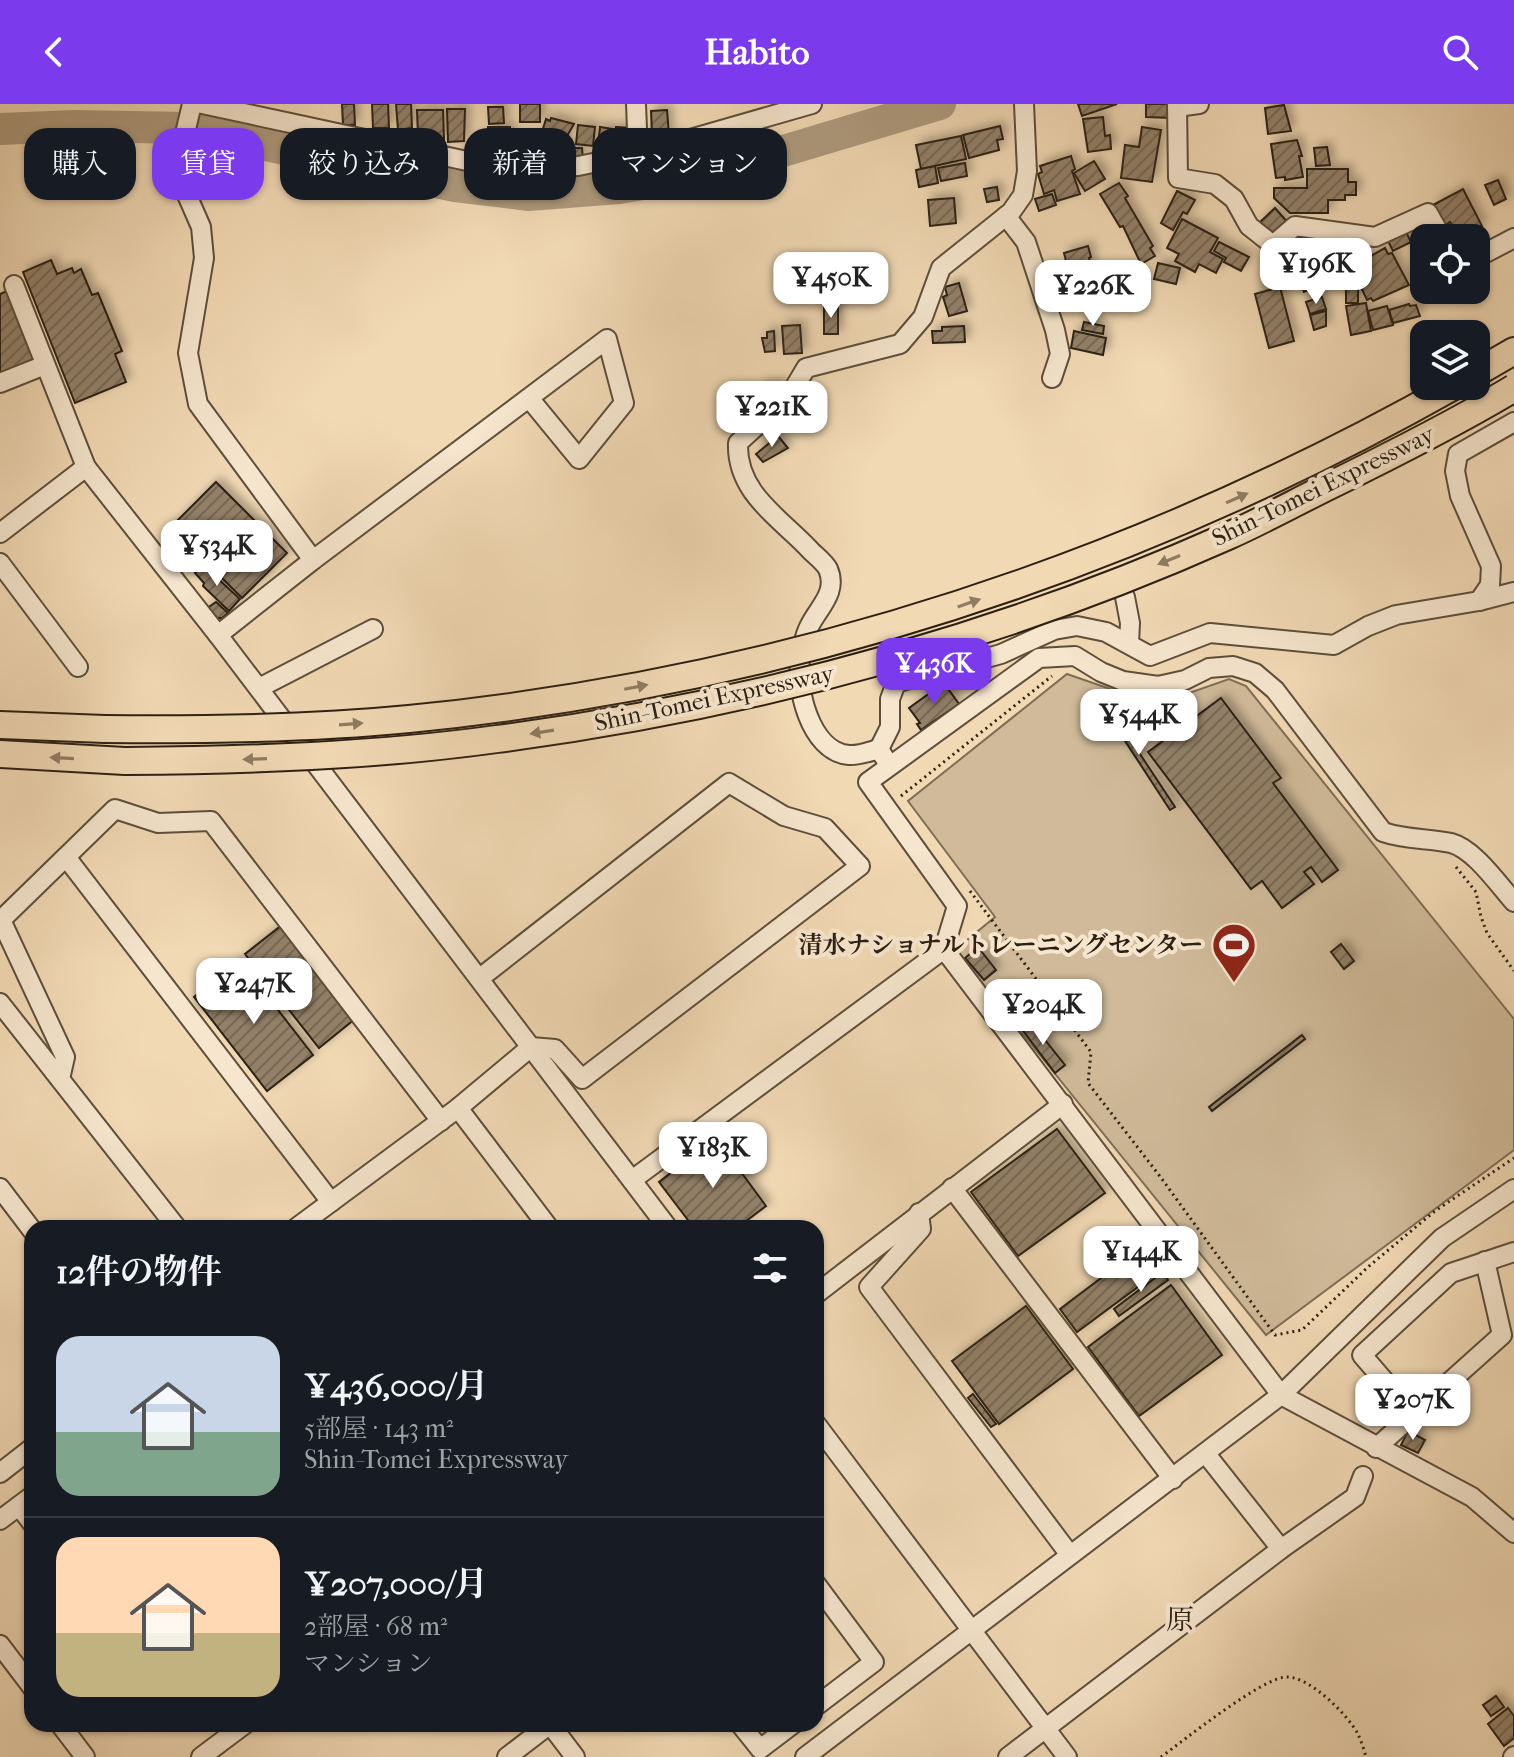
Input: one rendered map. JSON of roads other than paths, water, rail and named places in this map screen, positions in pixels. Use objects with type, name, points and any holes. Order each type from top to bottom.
[{"type":"highway","points":[[1490,365],[1514,351]]},
{"type":"highway","name":"Shin-Tomei Expressway","points":[[0,754],[125,761],[275,758],[495,740],[633,719],[787,686],[944,642],[1079,596],[1215,541],[1396,453],[1514,388]]},
{"type":"highway","name":"Shin-Tomei Expressway","points":[[0,725],[223,729],[407,720],[628,689],[779,658],[937,614],[1156,533],[1260,488],[1429,400]]},
{"type":"street","points":[[636,104],[637,128]]},
{"type":"street","points":[[728,128],[812,104]]},
{"type":"street","points":[[1199,104],[1177,106],[1178,178],[1215,184],[1234,199],[1249,226],[1273,245],[1295,226],[1375,237],[1428,213],[1434,224]]},
{"type":"street","points":[[1028,105],[1027,171],[1023,195],[1006,216],[941,268],[923,317],[900,344],[806,368],[790,395],[738,443],[738,454],[751,490],[766,510],[793,531],[827,568],[830,582],[828,598],[809,626],[800,658],[804,706],[814,731],[828,747],[849,755],[884,757],[1039,658],[1075,656],[1123,681],[1158,686],[1185,680],[1209,668],[1233,666],[1255,673],[1275,690],[1383,832],[1403,839],[1454,844],[1481,864],[1514,902]]},
{"type":"street","points":[[313,560],[198,404],[188,353],[204,258],[201,227],[180,179],[182,146],[194,108],[467,161],[525,169],[592,163]]},
{"type":"street","points":[[1006,216],[1026,242],[1055,330],[1060,354],[1052,378]]},
{"type":"street","points":[[1490,251],[1514,238]]},
{"type":"street","points":[[14,285],[86,467],[259,688],[662,1220]]},
{"type":"street","points":[[218,635],[313,560],[607,339],[624,403],[579,459],[529,398]]},
{"type":"street","points":[[0,383],[45,365]]},
{"type":"street","points":[[1479,601],[1490,585],[1491,566],[1460,496],[1456,462],[1458,454],[1514,422]]},
{"type":"street","points":[[0,533],[86,467]]},
{"type":"street","points":[[0,563],[78,667]]},
{"type":"street","points":[[632,1180],[944,949],[957,906],[868,782],[884,757],[890,727],[890,699],[896,683],[1001,654],[1054,630],[1077,626],[1106,632],[1150,656],[1210,633],[1334,645],[1396,615],[1514,592]]},
{"type":"street","points":[[1125,597],[1130,623],[1129,643]]},
{"type":"street","points":[[259,688],[373,629]]},
{"type":"street","points":[[307,1220],[458,1108],[531,1047],[555,1049],[582,1079],[860,866],[825,828],[784,816],[729,783],[480,978]]},
{"type":"street","points":[[60,1079],[65,1057],[1,920],[115,809],[158,823],[211,821],[441,1121]]},
{"type":"street","points":[[66,857],[331,1202]]},
{"type":"street","points":[[944,949],[1281,1395],[1472,1497],[1514,1533]]},
{"type":"street","points":[[0,1003],[171,1220]]},
{"type":"street","points":[[824,1288],[1063,1104]]},
{"type":"street","points":[[458,1108],[543,1220]]},
{"type":"street","points":[[0,1188],[24,1220]]},
{"type":"street","points":[[952,1188],[1173,1479]]},
{"type":"street","points":[[805,1757],[1281,1395],[1442,1238],[1514,1189]]},
{"type":"street","points":[[919,1213],[921,1229],[869,1287],[1070,1555]]},
{"type":"street","points":[[1412,1413],[1362,1355],[1451,1273],[1514,1252]]},
{"type":"street","points":[[1376,1448],[1502,1335],[1485,1261]]},
{"type":"street","points":[[824,1435],[1067,1757]]},
{"type":"street","points":[[0,1473],[24,1454]]},
{"type":"street","points":[[1206,1454],[1281,1549]]},
{"type":"street","points":[[1008,1757],[1281,1549],[1355,1497],[1363,1476]]},
{"type":"street","points":[[0,1520],[24,1502]]},
{"type":"street","points":[[824,1595],[874,1662],[824,1700]]},
{"type":"street","points":[[0,1645],[24,1676]]},
{"type":"street","points":[[66,1732],[85,1757]]},
{"type":"street","points":[[201,1757],[234,1732]]},
{"type":"street","points":[[507,1757],[540,1732]]},
{"type":"street","points":[[556,1732],[575,1757]]},
{"type":"street","points":[[746,1732],[760,1749],[782,1732]]},
{"type":"waterway","points":[[0,129],[74,126],[187,128],[455,186],[529,195],[619,188],[710,173],[940,104]]},
{"type":"place","name":"清水ナショナルトレーニングセンター","points":[[1234,984]]},
{"type":"district","name":"原","points":[[1180,1619]]}]
